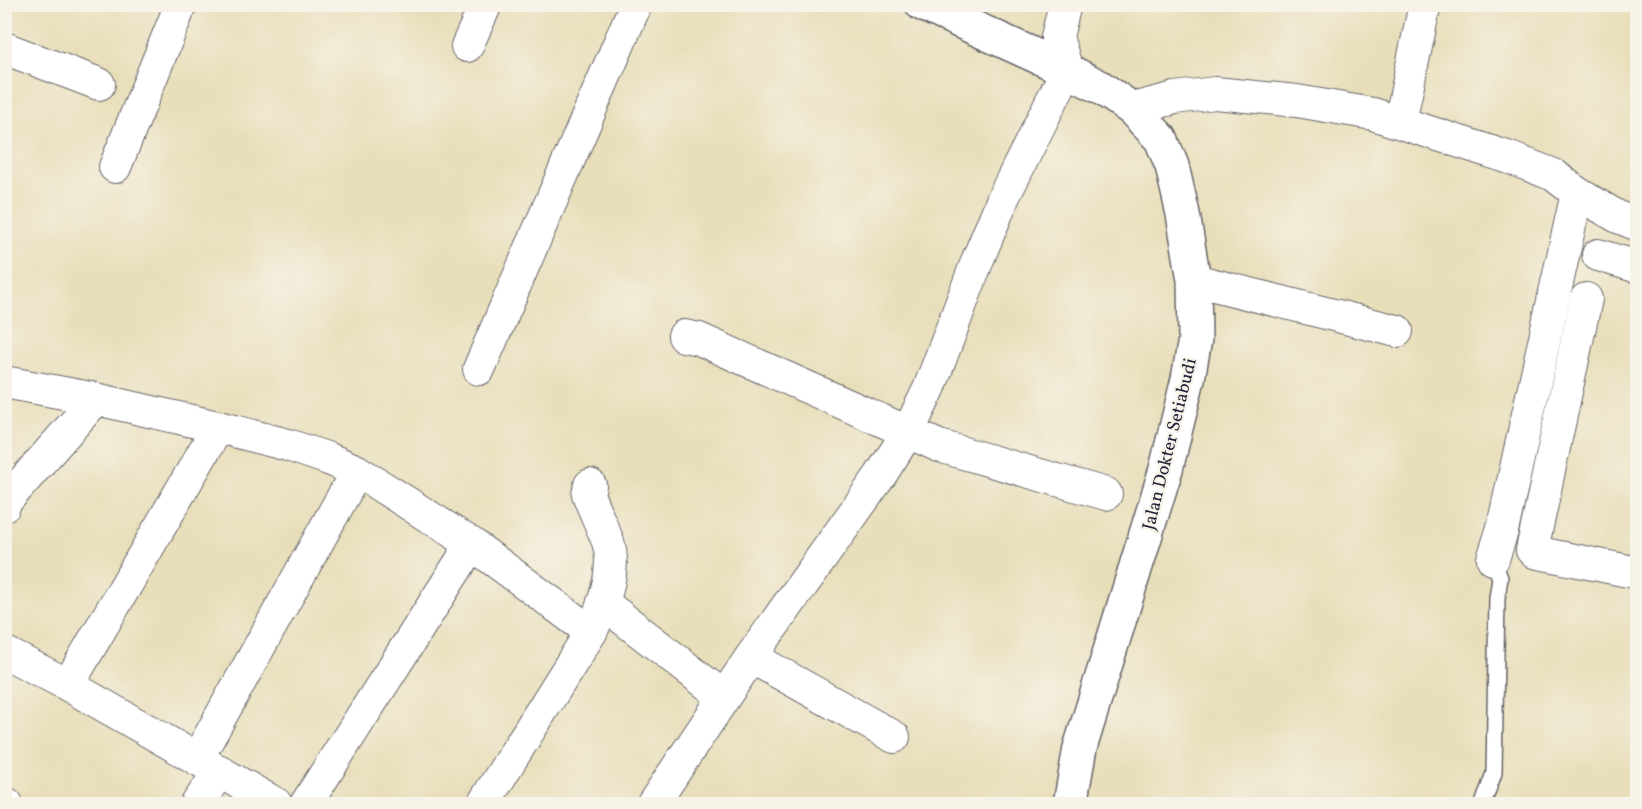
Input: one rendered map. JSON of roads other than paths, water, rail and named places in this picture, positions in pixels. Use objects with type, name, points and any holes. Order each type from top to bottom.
[{"type":"main road","name":"Jalan Dokter Setiabudi","points":[[922,4],[1067,70],[1100,87],[1132,108],[1161,139],[1172,166],[1183,214],[1194,280],[1195,339],[1179,422],[1080,748],[1070,804]]},
{"type":"street","points":[[115,167],[181,4]]},
{"type":"street","points":[[466,46],[486,4]]},
{"type":"street","points":[[478,369],[636,4]]},
{"type":"street","points":[[652,804],[751,657],[880,476],[908,432],[929,389],[1004,196],[1067,70],[1057,37],[1065,4]]},
{"type":"street","points":[[1400,122],[1425,4]]},
{"type":"street","points":[[4,48],[99,84]]},
{"type":"street","points":[[1132,108],[1175,98],[1215,93],[1297,101],[1373,114],[1510,158],[1554,175],[1577,193],[1618,217],[1638,225]]},
{"type":"street","points":[[1493,559],[1505,519],[1577,193]]},
{"type":"street","points":[[1598,255],[1638,267]]},
{"type":"street","points":[[1194,280],[1398,331]]},
{"type":"street","points":[[1586,299],[1532,550],[1638,573]]},
{"type":"street","points":[[684,336],[699,339],[939,446],[1106,494]]},
{"type":"street","points":[[4,382],[96,399],[218,427],[288,445],[329,459],[357,471],[472,544],[591,632]]},
{"type":"street","points":[[5,503],[96,399]]},
{"type":"street","points":[[68,685],[218,427]]},
{"type":"street","points":[[198,804],[208,765],[357,471]]},
{"type":"street","points":[[483,804],[591,632],[603,603],[610,562],[609,543],[588,494],[590,485]]},
{"type":"street","points":[[306,804],[472,544]]},
{"type":"street","points":[[603,603],[724,697]]},
{"type":"street","points":[[4,652],[68,685],[276,804]]},
{"type":"street","points":[[751,657],[894,736]]},
{"type":"lane","points":[[1483,804],[1494,773],[1497,598],[1500,578],[1493,559]]}]
